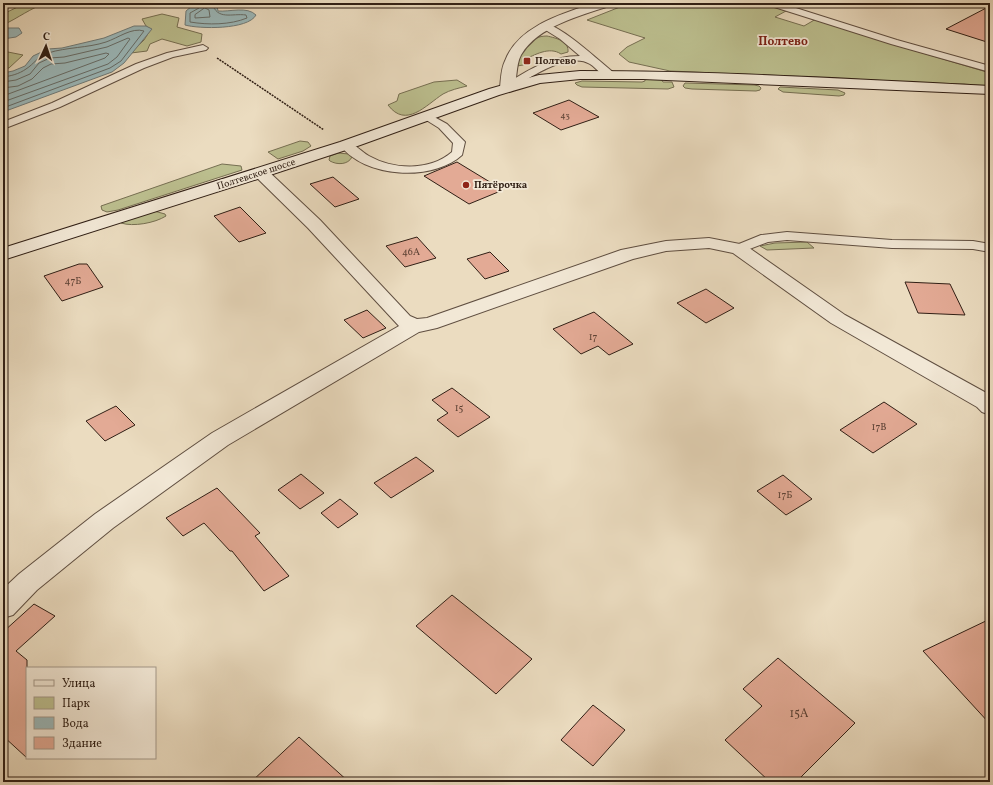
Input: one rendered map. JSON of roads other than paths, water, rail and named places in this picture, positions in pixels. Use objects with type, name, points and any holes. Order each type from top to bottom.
[{"type":"street","points":[[507,88],[509,71],[516,52],[528,38],[558,20],[605,3]]},
{"type":"street","name":"Полтевское шоссе","points":[[3,254],[346,146],[507,88],[554,77],[610,75],[782,80],[990,90]]},
{"type":"street","points":[[261,173],[314,224],[403,320],[414,326]]},
{"type":"street","points":[[3,607],[28,582],[104,521],[220,439],[414,326],[430,324],[628,254],[666,246],[710,243],[739,249],[838,319],[985,402],[990,407]]},
{"type":"lane","points":[[771,3],[894,42],[990,69]]},
{"type":"lane","points":[[546,27],[563,37],[610,75]]},
{"type":"lane","points":[[3,126],[56,105],[140,66],[170,56],[203,48]]},
{"type":"lane","points":[[507,88],[549,62],[574,58],[594,61]]},
{"type":"lane","points":[[346,146],[365,160],[392,169],[406,171],[435,166],[454,158],[458,154],[459,142],[443,126],[427,116]]},
{"type":"lane","points":[[739,249],[766,238],[788,236],[892,244],[974,245],[990,248]]},
{"type":"water","points":[[212,3],[217,6],[218,11],[243,10],[252,12],[256,15],[251,20],[234,26],[212,28],[185,25],[186,11],[192,6]]},
{"type":"water","points":[[134,26],[146,26],[152,29],[124,63],[112,72],[3,112],[3,73],[25,66],[33,56],[48,49],[62,48],[104,38]]},
{"type":"water","points":[[3,28],[19,28],[22,33],[16,37],[3,39]]},
{"type":"waterway","points":[[3,9],[18,3]]},
{"type":"place","name":"Полтево","points":[[527,61]]},
{"type":"place","name":"Пятёрочка","points":[[466,185]]},
{"type":"district","name":"Полтево","points":[[783,42]]}]
